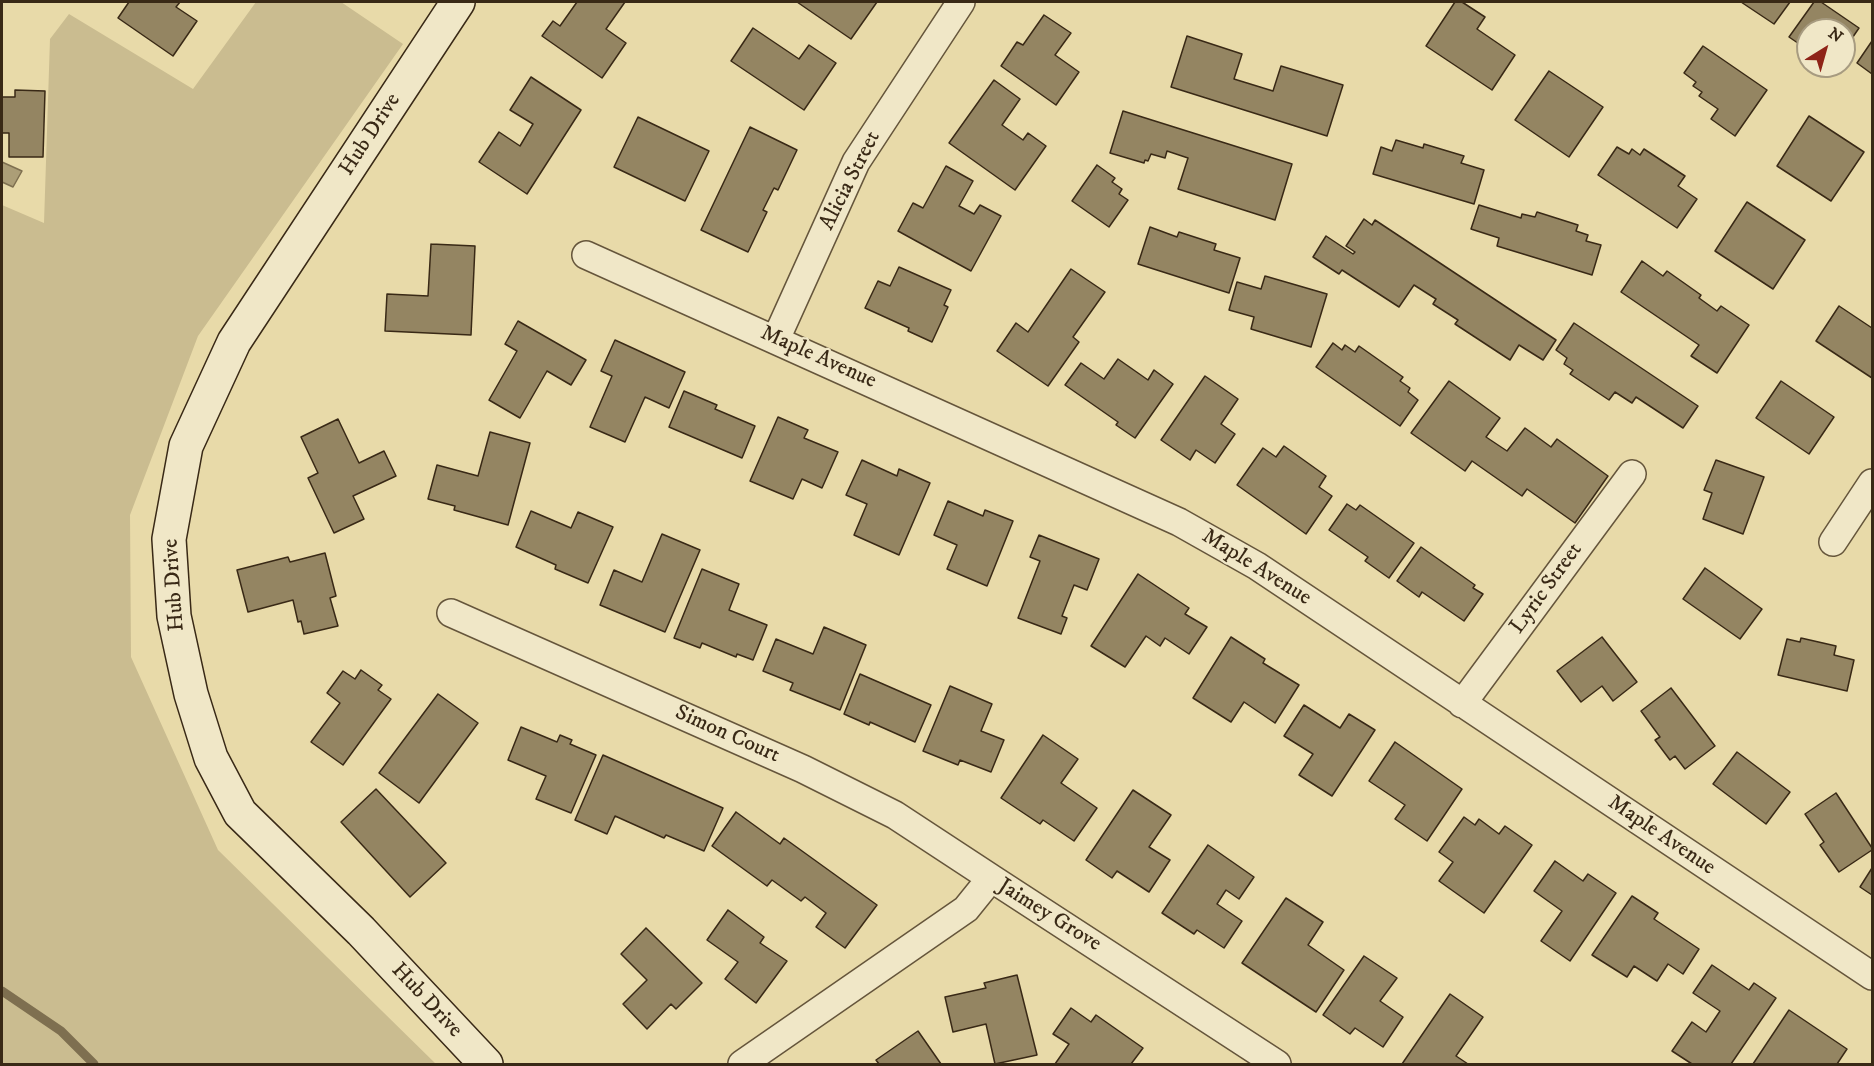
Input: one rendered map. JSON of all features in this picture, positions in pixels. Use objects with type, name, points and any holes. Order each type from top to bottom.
[{"type":"street","name":"Hub Drive","points":[[458,2],[234,342],[186,446],[169,539],[174,616],[191,694],[211,758],[240,813],[361,931],[486,1065]]},
{"type":"street","name":"Alicia Street","points":[[776,339],[856,162],[961,2]]},
{"type":"street","name":"Maple Avenue","points":[[586,255],[1179,522],[1257,566],[1872,976]]},
{"type":"street","name":"Lyric Street","points":[[1462,704],[1632,474]]},
{"type":"street","points":[[1833,542],[1872,483]]},
{"type":"street","name":"Simon Court","points":[[451,613],[803,769],[895,815],[992,878]]},
{"type":"street","name":"Jaimey Grove","points":[[742,1065],[966,909],[992,878],[1277,1065]]},
{"type":"shaded area","points":[[256,2],[341,2],[403,44],[198,336],[130,515],[131,657],[218,850],[436,1064],[2,1064],[2,205],[44,223],[50,39],[69,14],[193,89]]},
{"type":"shaded area","points":[[2,162],[22,171],[13,187],[2,182]]},
{"type":"building","points":[[129,2],[180,2],[176,7],[197,21],[173,56],[118,18]]},
{"type":"building","points":[[577,2],[625,2],[606,29],[626,43],[602,78],[542,36],[553,21],[560,26]]},
{"type":"building","points":[[797,2],[877,2],[851,39]]},
{"type":"building","points":[[1455,2],[1462,2],[1485,17],[1477,29],[1515,55],[1492,90],[1426,46]]},
{"type":"building","points":[[1741,2],[1790,2],[1774,24]]},
{"type":"building","points":[[1814,2],[1821,2],[1844,18],[1803,18]]},
{"type":"building","points":[[1044,15],[1071,33],[1055,55],[1079,72],[1056,105],[1001,66],[1017,42],[1023,45]]},
{"type":"building","points":[[1796,27],[1796,42],[1789,37]]},
{"type":"building","points":[[753,28],[799,59],[809,45],[836,63],[804,110],[731,61]]},
{"type":"building","points":[[1187,36],[1242,54],[1234,79],[1273,91],[1281,66],[1343,85],[1327,136],[1171,87]]},
{"type":"building","points":[[1872,41],[1872,74],[1857,63]]},
{"type":"building","points":[[1703,46],[1767,90],[1735,136],[1711,119],[1718,109],[1699,96],[1702,92],[1693,86],[1696,82],[1684,73]]},
{"type":"building","points":[[1549,71],[1603,107],[1569,157],[1515,120]]},
{"type":"building","points":[[531,77],[581,110],[527,194],[479,162],[499,132],[520,146],[533,124],[510,110]]},
{"type":"building","points":[[994,80],[1020,99],[1002,125],[1023,140],[1028,133],[1046,146],[1015,190],[949,143]]},
{"type":"building","points":[[15,90],[45,91],[43,157],[9,157],[9,133],[2,133],[2,97],[15,97]]},
{"type":"building","points":[[1123,111],[1292,164],[1275,220],[1178,189],[1188,158],[1167,151],[1165,158],[1151,154],[1148,161],[1145,160],[1144,163],[1110,153]]},
{"type":"building","points":[[1809,116],[1864,152],[1831,201],[1777,166]]},
{"type":"building","points":[[638,117],[709,151],[685,201],[614,167]]},
{"type":"building","points":[[750,127],[797,150],[778,190],[774,188],[763,210],[767,212],[748,252],[701,230]]},
{"type":"building","points":[[1396,140],[1423,148],[1424,144],[1464,156],[1461,163],[1484,170],[1474,204],[1373,174],[1381,147],[1392,151]]},
{"type":"building","points":[[1617,147],[1629,154],[1632,149],[1640,155],[1644,149],[1685,176],[1678,186],[1697,199],[1677,228],[1598,175]]},
{"type":"building","points":[[1097,165],[1115,178],[1112,182],[1122,189],[1119,194],[1128,200],[1109,227],[1072,201]]},
{"type":"building","points":[[946,166],[973,181],[959,206],[974,214],[980,205],[1001,216],[971,271],[898,231],[913,203],[923,208]]},
{"type":"building","points":[[1747,202],[1805,240],[1773,289],[1715,251]]},
{"type":"building","points":[[1479,205],[1521,218],[1522,214],[1535,217],[1537,212],[1578,225],[1576,231],[1588,235],[1586,241],[1601,245],[1592,275],[1497,246],[1499,238],[1471,229]]},
{"type":"building","points":[[1364,219],[1372,225],[1375,220],[1556,340],[1543,360],[1519,345],[1510,360],[1455,324],[1458,320],[1433,304],[1436,299],[1414,285],[1399,307],[1342,270],[1339,274],[1313,257],[1326,236],[1353,254],[1355,252],[1346,246]]},
{"type":"building","points":[[1150,227],[1177,237],[1179,232],[1216,244],[1214,250],[1240,258],[1229,293],[1138,264]]},
{"type":"building","points":[[431,244],[475,246],[471,335],[385,331],[387,294],[428,296]]},
{"type":"building","points":[[1642,261],[1663,276],[1667,271],[1701,295],[1699,298],[1717,311],[1721,306],[1749,325],[1717,373],[1691,356],[1699,345],[1621,292]]},
{"type":"building","points":[[899,267],[951,290],[944,305],[948,307],[932,342],[908,331],[909,328],[865,308],[878,281],[890,286]]},
{"type":"building","points":[[1071,269],[1105,292],[1073,337],[1079,342],[1048,386],[997,351],[1016,323],[1028,332]]},
{"type":"building","points":[[1265,276],[1327,294],[1311,347],[1251,329],[1254,317],[1229,310],[1237,282],[1261,289]]},
{"type":"building","points":[[1839,306],[1872,328],[1872,378],[1816,341]]},
{"type":"building","points":[[518,321],[586,360],[571,385],[547,371],[520,418],[489,400],[517,351],[505,344]]},
{"type":"building","points":[[1574,323],[1698,406],[1683,428],[1636,397],[1632,403],[1615,392],[1609,400],[1570,374],[1573,370],[1564,364],[1567,358],[1556,350]]},
{"type":"building","points":[[615,340],[685,372],[669,408],[645,397],[625,442],[590,427],[612,376],[601,371]]},
{"type":"building","points":[[1333,343],[1342,350],[1345,345],[1355,352],[1359,346],[1403,377],[1400,381],[1410,388],[1408,392],[1418,400],[1400,426],[1316,367]]},
{"type":"building","points":[[1118,359],[1148,380],[1154,370],[1173,384],[1135,438],[1116,425],[1118,422],[1065,385],[1081,363],[1104,379]]},
{"type":"building","points":[[1205,376],[1238,399],[1221,424],[1235,434],[1215,463],[1196,450],[1190,460],[1161,440]]},
{"type":"building","points":[[1449,381],[1500,418],[1486,437],[1507,451],[1525,428],[1551,447],[1557,439],[1608,476],[1575,523],[1527,489],[1522,496],[1472,461],[1465,471],[1411,433]]},
{"type":"building","points":[[1781,381],[1834,417],[1809,454],[1756,418]]},
{"type":"building","points":[[684,391],[717,405],[715,409],[755,426],[742,458],[669,427]]},
{"type":"building","points":[[778,417],[808,430],[804,438],[838,452],[822,488],[802,479],[793,499],[750,481]]},
{"type":"building","points":[[338,419],[359,463],[384,451],[396,476],[353,496],[364,519],[334,533],[308,478],[318,473],[301,437]]},
{"type":"building","points":[[490,432],[530,443],[508,525],[454,510],[455,506],[428,499],[437,465],[478,476]]},
{"type":"building","points":[[1284,446],[1326,476],[1319,487],[1332,496],[1306,534],[1237,485],[1263,448],[1276,457]]},
{"type":"building","points":[[862,460],[897,476],[899,469],[930,483],[899,555],[854,535],[867,504],[846,495]]},
{"type":"building","points":[[1716,460],[1764,477],[1743,534],[1703,519],[1712,493],[1704,490]]},
{"type":"building","points":[[948,501],[983,516],[985,510],[1013,521],[987,586],[947,569],[957,545],[934,535]]},
{"type":"building","points":[[1347,504],[1356,510],[1360,505],[1414,543],[1389,578],[1365,561],[1368,557],[1329,530]]},
{"type":"building","points":[[531,511],[571,528],[578,512],[613,527],[588,583],[555,569],[556,565],[516,547]]},
{"type":"building","points":[[662,534],[700,550],[665,632],[600,605],[614,570],[642,582]]},
{"type":"building","points":[[1039,535],[1099,559],[1087,590],[1074,585],[1062,616],[1067,618],[1061,634],[1018,618],[1040,561],[1030,557]]},
{"type":"building","points":[[1421,547],[1475,585],[1473,588],[1483,594],[1464,621],[1422,592],[1419,597],[1397,581]]},
{"type":"building","points":[[325,553],[336,596],[330,598],[338,626],[304,634],[301,621],[298,622],[293,600],[248,612],[237,570],[288,557],[290,562]]},
{"type":"building","points":[[1705,568],[1762,609],[1740,639],[1683,599]]},
{"type":"building","points":[[702,569],[739,584],[729,610],[767,625],[753,660],[737,654],[736,657],[702,643],[700,648],[674,638]]},
{"type":"building","points":[[1138,574],[1189,608],[1185,614],[1207,627],[1189,654],[1165,638],[1160,646],[1146,636],[1125,667],[1091,646]]},
{"type":"building","points":[[824,627],[866,645],[840,710],[790,690],[793,683],[763,671],[776,639],[813,654]]},
{"type":"building","points":[[1231,637],[1265,659],[1263,663],[1299,685],[1275,723],[1244,702],[1231,722],[1193,698]]},
{"type":"building","points":[[1602,637],[1637,682],[1613,701],[1602,686],[1581,702],[1557,671]]},
{"type":"building","points":[[1801,638],[1836,646],[1834,655],[1854,660],[1847,691],[1778,675],[1787,639],[1800,642]]},
{"type":"building","points":[[361,670],[382,685],[378,690],[391,699],[343,765],[311,742],[340,703],[327,693],[343,671],[355,679]]},
{"type":"building","points":[[860,674],[931,705],[915,742],[870,722],[869,725],[844,714]]},
{"type":"building","points":[[950,686],[992,704],[981,731],[1004,740],[991,772],[960,760],[958,765],[923,751]]},
{"type":"building","points":[[1671,688],[1715,746],[1685,769],[1675,756],[1670,760],[1655,740],[1660,737],[1641,711]]},
{"type":"building","points":[[438,694],[478,723],[419,803],[379,773]]},
{"type":"building","points":[[1304,705],[1340,728],[1349,714],[1375,730],[1332,796],[1299,775],[1313,754],[1284,736]]},
{"type":"building","points":[[521,727],[557,742],[560,735],[572,740],[570,744],[596,755],[571,813],[536,799],[546,776],[508,760]]},
{"type":"building","points":[[1043,735],[1078,759],[1061,783],[1097,808],[1074,841],[1043,820],[1040,824],[1001,798]]},
{"type":"building","points":[[1395,742],[1462,789],[1427,841],[1395,819],[1405,805],[1369,781]]},
{"type":"building","points":[[1737,752],[1790,792],[1766,824],[1713,784]]},
{"type":"building","points":[[603,755],[723,808],[704,851],[666,835],[664,838],[615,816],[607,834],[575,820]]},
{"type":"building","points":[[376,789],[446,863],[410,897],[341,822]]},
{"type":"building","points":[[1133,790],[1171,815],[1149,847],[1170,860],[1149,892],[1117,871],[1112,878],[1086,860]]},
{"type":"building","points":[[1836,793],[1872,848],[1839,872],[1820,845],[1824,842],[1805,814]]},
{"type":"building","points":[[736,812],[780,844],[784,838],[877,905],[845,948],[816,927],[826,913],[805,897],[801,901],[772,880],[767,886],[712,846]]},
{"type":"building","points":[[1464,817],[1475,825],[1479,819],[1499,834],[1505,826],[1532,845],[1484,913],[1439,881],[1453,862],[1439,852]]},
{"type":"building","points":[[1208,845],[1254,877],[1239,899],[1226,890],[1217,904],[1242,921],[1224,948],[1197,930],[1194,934],[1162,913]]},
{"type":"building","points":[[1555,861],[1583,881],[1588,874],[1616,893],[1570,961],[1541,941],[1562,911],[1534,891]]},
{"type":"building","points":[[1872,868],[1872,895],[1860,887]]},
{"type":"building","points":[[1632,896],[1658,913],[1654,919],[1699,949],[1683,974],[1668,964],[1657,981],[1634,966],[1627,977],[1592,955]]},
{"type":"building","points":[[1286,898],[1323,922],[1308,945],[1344,970],[1316,1012],[1242,963]]},
{"type":"building","points":[[728,910],[764,937],[760,943],[787,961],[756,1003],[725,979],[738,962],[707,940]]},
{"type":"building","points":[[646,928],[702,983],[676,1009],[671,1004],[647,1029],[623,1004],[647,980],[621,954]]},
{"type":"building","points":[[1364,956],[1397,978],[1380,1001],[1403,1017],[1383,1047],[1355,1028],[1350,1034],[1323,1015]]},
{"type":"building","points":[[1712,965],[1749,990],[1754,983],[1776,998],[1731,1064],[1692,1064],[1672,1051],[1692,1022],[1706,1032],[1720,1011],[1693,993]]},
{"type":"building","points":[[1017,975],[1037,1055],[995,1064],[986,1024],[953,1032],[945,997],[986,988],[984,983]]},
{"type":"building","points":[[1450,994],[1483,1017],[1456,1056],[1468,1064],[1402,1064]]},
{"type":"building","points":[[1071,1008],[1091,1022],[1096,1015],[1143,1048],[1131,1064],[1055,1064],[1069,1044],[1053,1034]]},
{"type":"building","points":[[1789,1010],[1847,1049],[1837,1064],[1753,1064]]},
{"type":"building","points":[[918,1031],[941,1064],[879,1064],[876,1060]]},
{"type":"waterway","points":[[2,991],[61,1031],[94,1064]]}]
